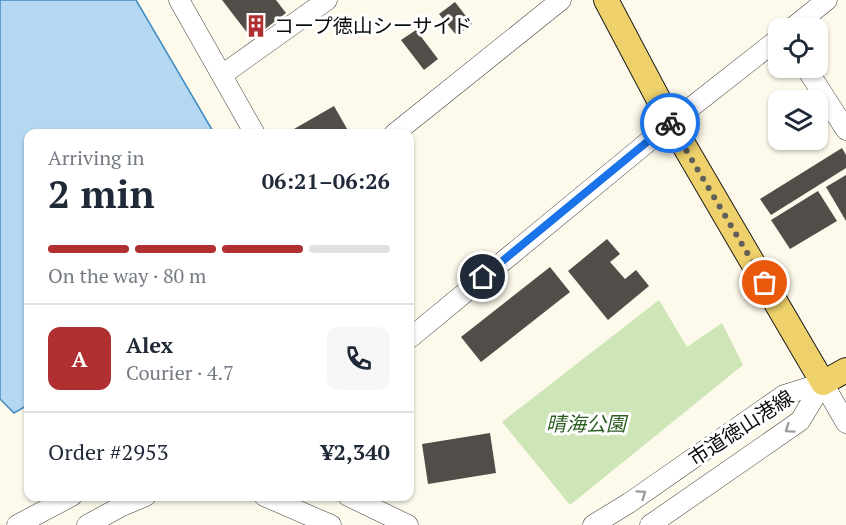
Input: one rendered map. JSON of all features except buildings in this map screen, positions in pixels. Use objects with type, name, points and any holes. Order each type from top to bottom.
[{"type":"main road","points":[[613,3],[671,123],[823,382],[846,370]]},
{"type":"street","points":[[179,0],[252,129]]},
{"type":"street","points":[[222,75],[327,0]]},
{"type":"street","points":[[400,129],[561,0]]},
{"type":"street","points":[[804,18],[827,0]]},
{"type":"street","points":[[414,335],[671,123],[768,47]]},
{"type":"street","points":[[812,78],[846,130]]},
{"type":"street","points":[[823,382],[846,423]]},
{"type":"street","name":"市道徳山港線","points":[[593,525],[629,503],[784,395],[823,382]]},
{"type":"street","name":"市道徳山港線","points":[[650,525],[800,421],[823,382]]},
{"type":"street","points":[[17,525],[63,501]]},
{"type":"street","points":[[87,525],[134,501]]},
{"type":"street","points":[[279,501],[331,525]]},
{"type":"street","points":[[358,501],[408,525]]},
{"type":"green space","name":"晴海公園","points":[[659,300],[687,347],[722,323],[743,365],[570,505],[502,422]]},
{"type":"water","points":[[0,0],[136,0],[212,129],[24,129],[24,407],[14,413],[0,399]]},
{"type":"way so far","points":[[670,123],[765,283]]},
{"type":"place","name":"コープ徳山シーサイド","points":[[256,26]]},
{"type":"route","points":[[483,277],[670,123]]}]
